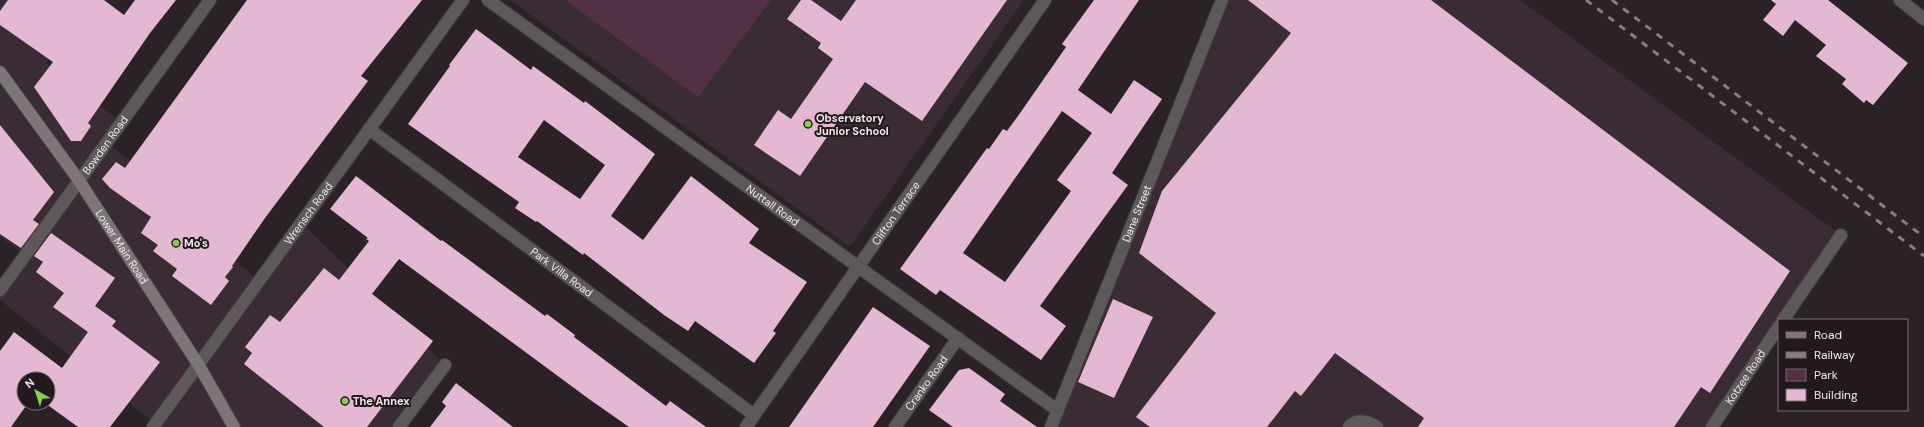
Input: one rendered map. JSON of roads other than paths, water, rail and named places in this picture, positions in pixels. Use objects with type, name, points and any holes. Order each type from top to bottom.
[{"type":"street","name":"Bowden Road","points":[[0,290],[78,179],[210,0]]},
{"type":"street","name":"Wrensch Road","points":[[153,427],[463,0]]},
{"type":"street","name":"Nuttall Road","points":[[488,0],[1058,410]]},
{"type":"street","name":"Clifton Terrace","points":[[746,427],[1045,0]]},
{"type":"street","name":"Dane Street","points":[[1051,427],[1222,0]]},
{"type":"street","points":[[1900,0],[1924,19]]},
{"type":"street","name":"Lower Main Road","points":[[0,72],[78,179],[198,364],[234,427]]},
{"type":"street","name":"Park Villa Road","points":[[369,129],[754,415]]},
{"type":"street","points":[[1784,319],[1840,235]]},
{"type":"street","name":"Kotzee Road","points":[[1712,427],[1778,328]]},
{"type":"street","name":"Cranko Road","points":[[895,427],[958,338]]},
{"type":"street","points":[[399,427],[445,365]]},
{"type":"street","points":[[1354,424],[1367,422],[1377,427]]},
{"type":"railway","points":[[1586,0],[1924,256]]},
{"type":"railway","points":[[1612,0],[1924,237]]},
{"type":"place","name":"Observatory Junior School","points":[[808,124]]},
{"type":"place","name":"Mo's","points":[[176,243]]},
{"type":"place","name":"The Annex","points":[[345,401]]}]
